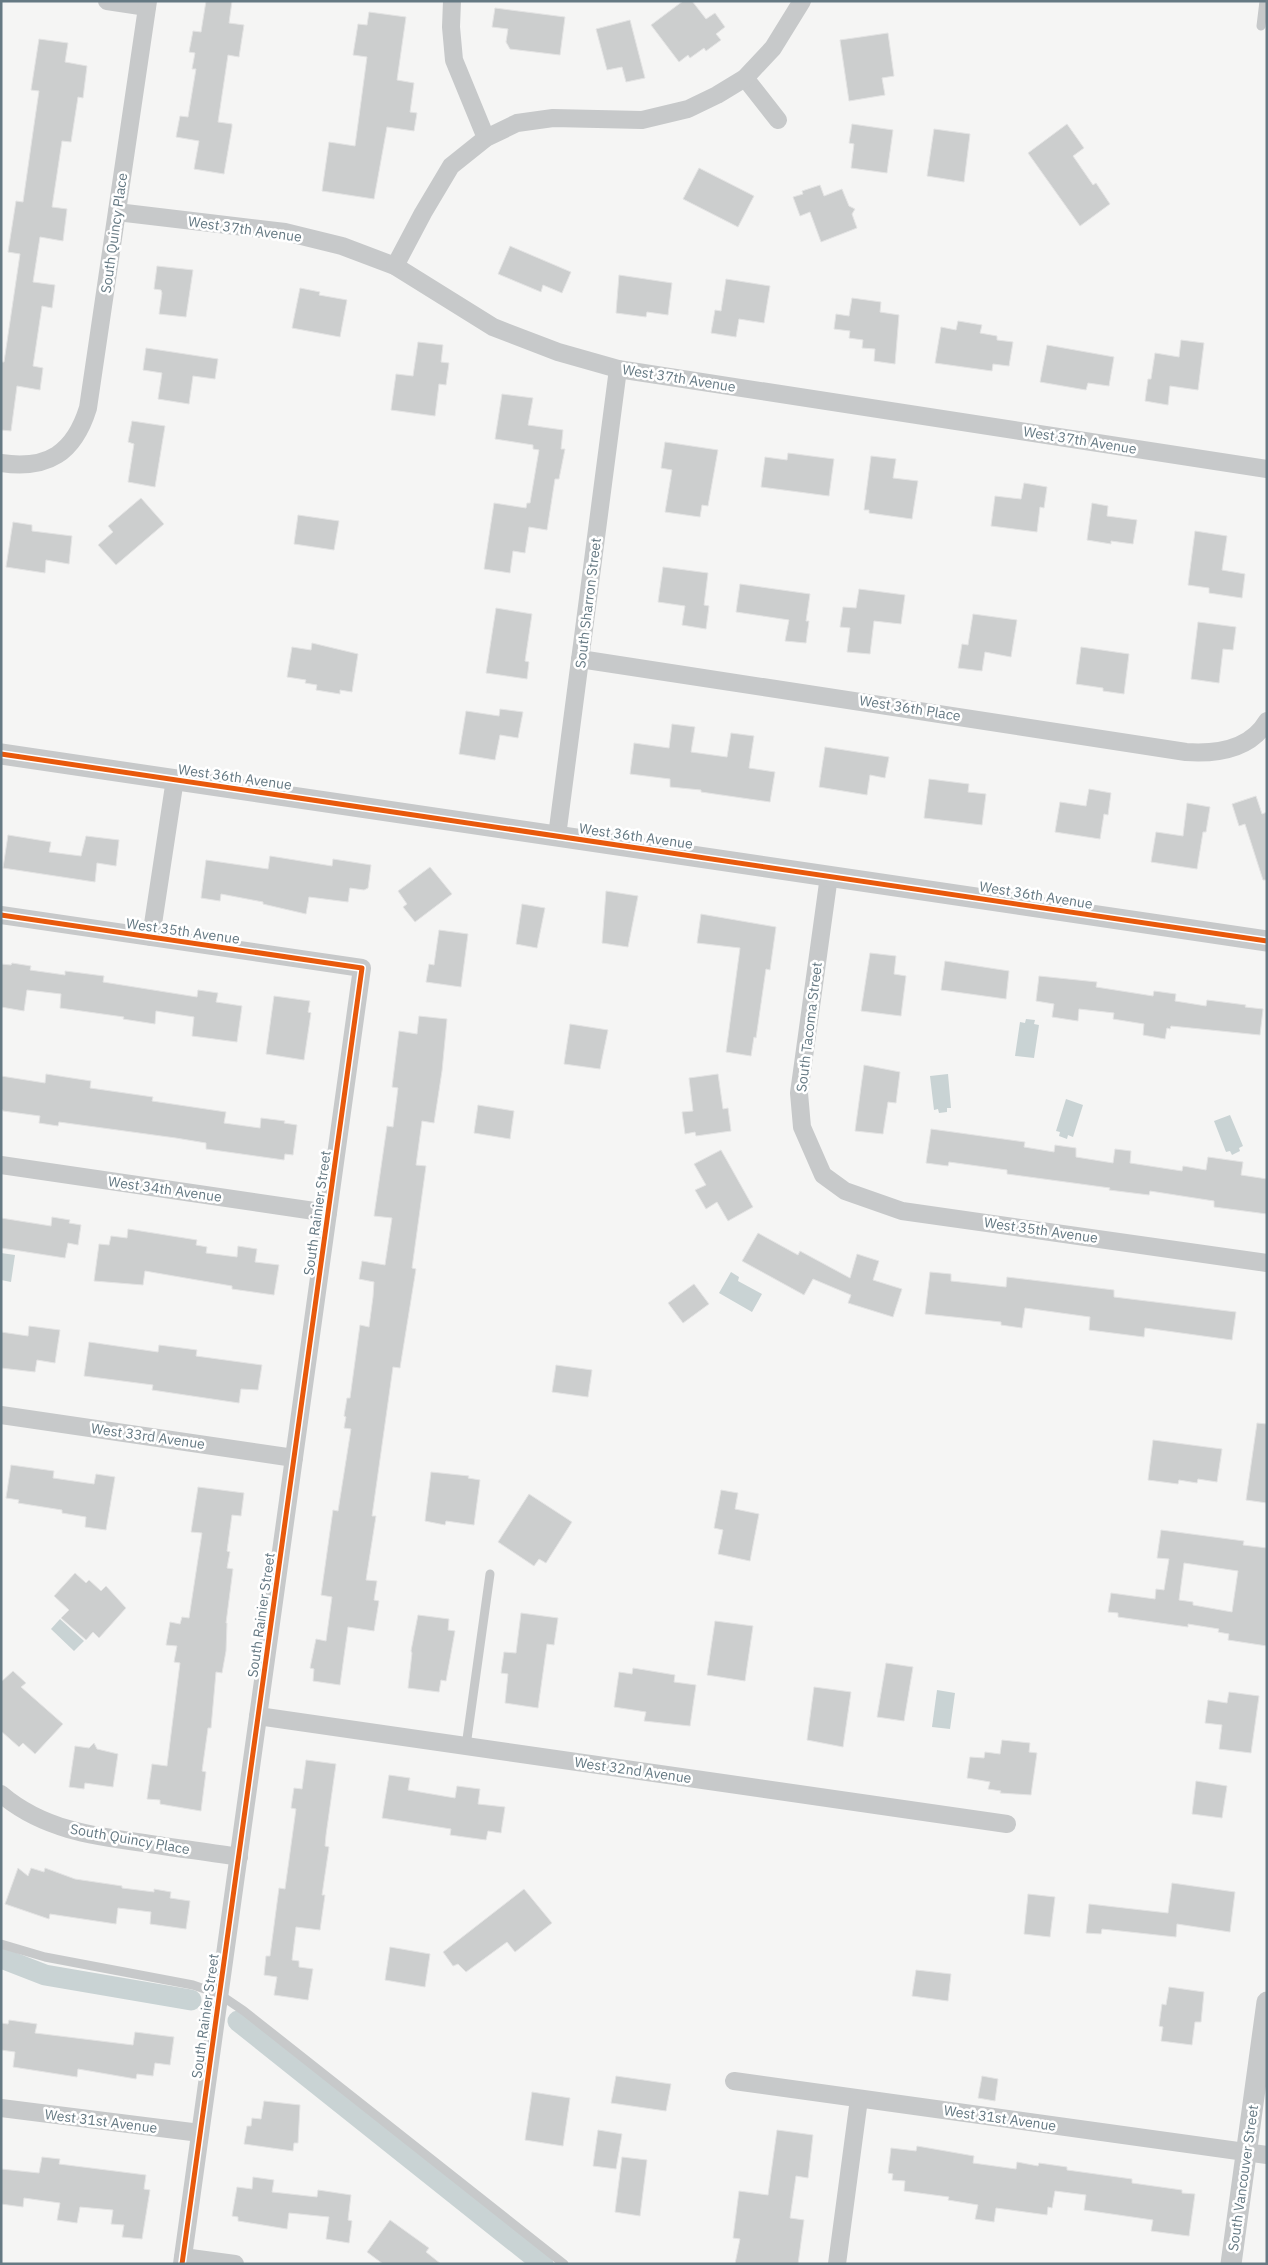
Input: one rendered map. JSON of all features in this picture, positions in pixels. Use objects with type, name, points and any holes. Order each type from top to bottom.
[{"type":"street","points":[[107,1],[148,4]]},
{"type":"street","points":[[452,1],[451,27],[454,60],[486,138]]},
{"type":"street","points":[[395,266],[451,166],[486,138],[517,123],[554,118],[642,120],[688,109],[745,78],[772,48],[802,1]]},
{"type":"street","name":"South Quincy Place","points":[[1,463],[27,465],[45,462],[58,455],[73,441],[83,424],[88,408],[148,4]]},
{"type":"street","points":[[745,78],[778,120]]},
{"type":"street","name":"West 37th Avenue","points":[[117,212],[285,232],[342,246],[395,266],[493,327],[558,352],[618,369],[1267,469]]},
{"type":"street","name":"South Sharron Street","points":[[557,836],[618,369]]},
{"type":"street","name":"West 36th Place","points":[[580,659],[1186,752],[1209,754],[1226,751],[1261,732],[1267,721]]},
{"type":"street","name":"West 36th Avenue","points":[[1,754],[1267,941]]},
{"type":"street","points":[[151,937],[174,779]]},
{"type":"street","name":"South Tacoma Street","points":[[823,1175],[802,1127],[799,1093],[829,876]]},
{"type":"street","name":"West 35th Avenue","points":[[1,915],[362,968]]},
{"type":"street","name":"South Rainier Street","points":[[183,2260],[362,968]]},
{"type":"street","name":"West 34th Avenue","points":[[1,1165],[328,1214]]},
{"type":"street","name":"West 35th Avenue","points":[[823,1175],[845,1191],[902,1210],[1267,1263]]},
{"type":"street","name":"West 33rd Avenue","points":[[1,1415],[294,1458]]},
{"type":"street","name":"West 32nd Avenue","points":[[258,1716],[1007,1824]]},
{"type":"street","name":"South Quincy Place","points":[[1,1794],[33,1816],[60,1827],[92,1836],[239,1857]]},
{"type":"street","name":"South Vancouver Street","points":[[1231,2264],[1267,2002]]},
{"type":"street","name":"West 31st Avenue","points":[[734,2081],[1267,2154]]},
{"type":"street","points":[[836,2264],[859,2099]]},
{"type":"street","name":"West 31st Avenue","points":[[1,2108],[200,2133]]},
{"type":"street","points":[[183,2260],[235,2264]]},
{"type":"lane","points":[[1261,26],[1264,1]]},
{"type":"lane","points":[[466,1746],[490,1574]]},
{"type":"lane","points":[[1,1944],[45,1957],[193,1985],[219,1994],[244,2010],[564,2264]]},
{"type":"shaded area","points":[[1026,1019],[1035,1020],[1034,1024],[1039,1025],[1034,1058],[1015,1056],[1020,1022],[1025,1023]]},
{"type":"shaded area","points":[[948,1074],[951,1108],[947,1108],[947,1112],[939,1113],[938,1109],[934,1110],[930,1076]]},
{"type":"shaded area","points":[[1066,1099],[1083,1105],[1073,1137],[1068,1135],[1067,1139],[1059,1136],[1060,1132],[1056,1131]]},
{"type":"shaded area","points":[[1230,1115],[1243,1146],[1239,1148],[1240,1151],[1232,1155],[1230,1151],[1226,1152],[1214,1121]]},
{"type":"shaded area","points":[[1,1253],[15,1255],[11,1282],[1,1280]]},
{"type":"shaded area","points":[[731,1272],[739,1277],[738,1281],[762,1294],[752,1312],[719,1293]]},
{"type":"shaded area","points":[[60,1619],[84,1641],[74,1651],[51,1629]]},
{"type":"shaded area","points":[[937,1690],[955,1693],[950,1729],[932,1727]]},
{"type":"building","points":[[206,1],[232,1],[229,23],[244,25],[239,57],[228,55],[218,122],[232,124],[224,174],[194,169],[199,141],[176,137],[180,116],[188,117],[196,69],[192,69],[195,53],[189,52],[193,31],[201,32]]},
{"type":"building","points":[[683,1],[692,1],[706,19],[715,13],[725,27],[716,34],[721,40],[706,51],[704,48],[690,58],[688,55],[679,62],[651,25]]},
{"type":"building","points":[[495,8],[565,17],[560,55],[510,49],[506,42],[508,29],[492,27]]},
{"type":"building","points":[[369,12],[406,17],[397,80],[414,83],[410,112],[417,113],[414,131],[387,127],[374,199],[322,191],[329,142],[355,146],[367,57],[353,55],[358,24],[367,25]]},
{"type":"building","points":[[630,20],[645,78],[626,82],[622,67],[607,70],[596,29]]},
{"type":"building","points":[[888,33],[894,76],[882,78],[885,95],[849,101],[840,40]]},
{"type":"building","points":[[39,39],[68,43],[65,62],[87,66],[83,98],[78,97],[71,142],[62,141],[52,207],[67,209],[63,241],[40,237],[33,282],[55,285],[52,308],[42,306],[33,366],[43,368],[40,390],[17,386],[11,431],[1,430],[1,362],[4,362],[20,254],[8,252],[16,201],[23,202],[39,91],[31,90]]},
{"type":"building","points":[[852,124],[893,130],[887,173],[851,168],[854,144],[849,143]]},
{"type":"building","points":[[1067,124],[1084,148],[1073,156],[1093,185],[1096,183],[1110,204],[1080,226],[1028,153]]},
{"type":"building","points":[[934,129],[970,134],[964,182],[927,176]]},
{"type":"building","points":[[699,168],[754,196],[738,227],[683,199]]},
{"type":"building","points":[[820,185],[824,196],[842,189],[849,206],[855,209],[852,214],[857,228],[821,242],[810,212],[800,216],[793,197],[803,194],[802,191]]},
{"type":"building","points":[[510,246],[571,272],[562,293],[543,285],[541,292],[498,274]]},
{"type":"building","points":[[157,266],[193,270],[186,317],[159,314],[162,293],[161,290],[154,289]]},
{"type":"building","points":[[619,275],[672,283],[668,315],[647,312],[646,317],[616,313]]},
{"type":"building","points":[[726,279],[770,286],[764,323],[739,319],[736,337],[711,333],[715,310],[721,311]]},
{"type":"building","points":[[300,288],[320,292],[319,295],[347,300],[340,337],[292,328]]},
{"type":"building","points":[[852,298],[881,302],[880,312],[899,315],[895,364],[874,361],[875,349],[862,348],[863,340],[849,338],[850,331],[834,329],[836,314],[849,316]]},
{"type":"building","points":[[958,321],[982,325],[980,333],[997,336],[997,340],[1013,342],[1009,366],[993,364],[992,371],[935,363],[941,327],[956,330]]},
{"type":"building","points":[[1181,340],[1204,343],[1198,390],[1170,386],[1168,405],[1145,401],[1148,379],[1151,379],[1155,353],[1179,357]]},
{"type":"building","points":[[418,342],[443,345],[441,362],[449,363],[446,385],[439,384],[435,416],[391,410],[396,374],[413,376]]},
{"type":"building","points":[[1047,345],[1114,357],[1109,386],[1088,383],[1086,390],[1040,382]]},
{"type":"building","points":[[146,348],[218,359],[215,379],[193,376],[189,404],[158,399],[162,373],[143,370]]},
{"type":"building","points":[[502,394],[533,398],[528,425],[563,430],[561,449],[565,449],[559,479],[555,479],[547,530],[529,527],[525,553],[513,551],[510,573],[484,569],[494,503],[526,508],[527,503],[530,503],[539,450],[533,449],[533,445],[495,439]]},
{"type":"building","points":[[132,421],[165,426],[155,487],[128,482],[134,444],[128,442]]},
{"type":"building","points":[[665,442],[718,450],[708,506],[702,505],[700,517],[665,512],[672,470],[661,468]]},
{"type":"building","points":[[788,453],[834,459],[829,496],[761,487],[765,457],[787,460]]},
{"type":"building","points":[[871,456],[896,459],[893,478],[918,481],[912,519],[869,513],[869,510],[864,510]]},
{"type":"building","points":[[1024,483],[1047,487],[1044,508],[1040,507],[1037,532],[991,526],[995,496],[1021,499]]},
{"type":"building","points":[[141,498],[164,524],[116,565],[98,545],[113,532],[108,526]]},
{"type":"building","points":[[1092,503],[1108,506],[1107,516],[1137,520],[1133,544],[1111,541],[1111,544],[1087,540]]},
{"type":"building","points":[[298,515],[339,521],[334,550],[294,544]]},
{"type":"building","points":[[13,522],[32,525],[32,531],[72,536],[69,564],[46,560],[45,573],[6,567]]},
{"type":"building","points":[[1195,531],[1227,536],[1222,570],[1245,574],[1242,598],[1209,593],[1209,588],[1188,585]]},
{"type":"building","points":[[663,567],[708,573],[704,605],[709,606],[706,629],[682,625],[685,606],[658,602]]},
{"type":"building","points":[[740,584],[810,594],[806,621],[809,621],[806,643],[785,641],[789,620],[736,612]]},
{"type":"building","points":[[859,589],[905,595],[901,624],[874,621],[870,654],[847,652],[850,628],[840,627],[843,607],[856,608]]},
{"type":"building","points":[[496,608],[532,614],[525,661],[529,662],[527,679],[486,673]]},
{"type":"building","points":[[973,614],[1017,620],[1011,657],[985,652],[982,671],[958,668],[962,644],[968,645]]},
{"type":"building","points":[[1198,622],[1236,627],[1233,650],[1223,649],[1219,683],[1191,679]]},
{"type":"building","points":[[312,643],[358,654],[352,692],[340,690],[340,694],[316,690],[317,685],[305,683],[306,680],[287,677],[292,647],[311,650]]},
{"type":"building","points":[[1081,647],[1129,654],[1124,694],[1103,691],[1103,688],[1076,684]]},
{"type":"building","points":[[500,709],[523,712],[518,738],[500,735],[495,760],[459,754],[466,711],[499,716]]},
{"type":"building","points":[[672,724],[695,727],[691,752],[727,757],[731,733],[754,736],[749,768],[775,772],[770,802],[701,792],[701,790],[670,787],[670,779],[630,774],[634,743],[669,748]]},
{"type":"building","points":[[825,747],[889,757],[885,778],[870,775],[867,795],[819,787]]},
{"type":"building","points":[[929,779],[969,784],[968,792],[986,794],[982,825],[924,818]]},
{"type":"building","points":[[1089,789],[1111,793],[1108,815],[1104,814],[1100,839],[1055,832],[1060,802],[1086,806]]},
{"type":"building","points":[[1256,796],[1262,814],[1267,812],[1267,880],[1263,880],[1245,824],[1239,826],[1232,804]]},
{"type":"building","points":[[1187,803],[1210,807],[1206,832],[1203,832],[1197,869],[1151,862],[1156,832],[1183,836]]},
{"type":"building","points":[[8,835],[51,842],[49,852],[81,856],[86,836],[119,840],[116,866],[97,863],[95,882],[3,868]]},
{"type":"building","points":[[270,856],[332,866],[333,859],[371,865],[368,888],[364,890],[350,888],[348,902],[309,897],[306,914],[263,904],[263,902],[221,894],[220,901],[201,898],[206,860],[268,869]]},
{"type":"building","points":[[430,867],[452,894],[415,922],[403,907],[407,904],[398,891]]},
{"type":"building","points":[[606,891],[638,896],[628,947],[602,943]]},
{"type":"building","points":[[522,904],[545,908],[537,948],[516,944]]},
{"type":"building","points":[[701,914],[776,927],[770,970],[766,969],[756,1038],[754,1037],[751,1056],[726,1052],[740,948],[697,943]]},
{"type":"building","points":[[439,930],[468,934],[461,987],[426,982],[429,964],[434,965]]},
{"type":"building","points":[[870,953],[896,956],[894,974],[906,976],[901,1016],[861,1011]]},
{"type":"building","points":[[945,961],[1009,971],[1006,999],[941,990]]},
{"type":"building","points":[[12,963],[31,966],[30,970],[65,975],[65,971],[104,976],[103,982],[197,997],[198,990],[218,993],[216,1002],[242,1006],[237,1042],[192,1036],[194,1017],[156,1011],[155,1024],[123,1019],[124,1017],[60,1008],[61,994],[27,990],[24,1011],[1,1007],[1,964],[11,965]]},
{"type":"building","points":[[1039,976],[1097,982],[1096,987],[1153,996],[1154,991],[1176,994],[1175,1001],[1206,1006],[1207,1000],[1263,1009],[1260,1035],[1171,1026],[1170,1029],[1167,1028],[1165,1039],[1143,1035],[1144,1024],[1113,1019],[1114,1013],[1079,1009],[1078,1021],[1052,1017],[1054,1004],[1036,1001]]},
{"type":"building","points":[[274,996],[310,1001],[308,1012],[311,1013],[304,1060],[266,1054]]},
{"type":"building","points":[[419,1016],[447,1019],[442,1071],[434,1123],[422,1121],[416,1165],[426,1166],[412,1268],[416,1269],[400,1368],[393,1367],[372,1516],[376,1516],[366,1580],[377,1581],[374,1600],[379,1601],[374,1631],[348,1627],[340,1685],[313,1681],[314,1669],[310,1668],[316,1639],[326,1641],[332,1597],[321,1595],[333,1510],[338,1511],[351,1429],[344,1428],[346,1417],[344,1416],[347,1398],[350,1398],[360,1325],[369,1327],[373,1297],[374,1282],[359,1279],[362,1261],[385,1265],[392,1218],[374,1216],[387,1126],[393,1127],[398,1088],[392,1087],[399,1031],[417,1034]]},
{"type":"building","points":[[570,1024],[608,1030],[600,1069],[564,1064]]},
{"type":"building","points":[[864,1065],[900,1072],[896,1103],[888,1102],[883,1134],[855,1131]]},
{"type":"building","points":[[46,1074],[91,1081],[90,1088],[153,1097],[152,1101],[226,1112],[224,1123],[260,1128],[261,1118],[285,1121],[284,1123],[297,1125],[293,1155],[285,1154],[284,1160],[206,1149],[206,1143],[59,1122],[58,1126],[39,1123],[40,1116],[3,1111],[1,1108],[1,1076],[45,1083]]},
{"type":"building","points":[[718,1074],[723,1109],[728,1108],[731,1131],[696,1136],[695,1132],[685,1134],[682,1112],[693,1111],[689,1078]]},
{"type":"building","points":[[478,1105],[514,1111],[510,1139],[474,1133]]},
{"type":"building","points":[[931,1129],[1025,1142],[1024,1147],[1054,1152],[1055,1145],[1076,1148],[1076,1157],[1113,1163],[1115,1149],[1131,1151],[1130,1163],[1182,1171],[1183,1166],[1206,1170],[1208,1157],[1243,1162],[1241,1175],[1267,1179],[1267,1214],[1214,1207],[1214,1201],[1150,1191],[1149,1195],[1109,1190],[1110,1188],[1007,1174],[1007,1170],[949,1162],[948,1166],[926,1163]]},
{"type":"building","points":[[721,1150],[753,1207],[728,1221],[717,1202],[706,1209],[695,1190],[706,1185],[694,1164]]},
{"type":"building","points":[[52,1217],[70,1220],[69,1223],[81,1225],[78,1245],[68,1243],[65,1258],[1,1248],[1,1218],[51,1226]]},
{"type":"building","points":[[128,1229],[197,1240],[196,1245],[207,1247],[206,1253],[237,1257],[238,1246],[257,1249],[255,1262],[279,1265],[274,1295],[232,1289],[232,1286],[145,1271],[143,1285],[94,1281],[99,1244],[109,1245],[111,1236],[127,1238]]},
{"type":"building","points":[[758,1233],[798,1255],[800,1251],[850,1278],[857,1254],[879,1261],[873,1280],[902,1289],[893,1317],[848,1303],[851,1295],[813,1279],[804,1295],[742,1261]]},
{"type":"building","points":[[930,1272],[951,1274],[951,1281],[1006,1287],[1007,1277],[1114,1290],[1114,1297],[1236,1312],[1232,1340],[1145,1328],[1144,1337],[1089,1330],[1090,1317],[1025,1308],[1022,1328],[1001,1325],[1001,1322],[925,1314]]},
{"type":"building","points":[[694,1284],[709,1304],[683,1323],[668,1303]]},
{"type":"building","points":[[29,1326],[60,1330],[55,1363],[37,1360],[35,1372],[1,1368],[1,1332],[28,1336]]},
{"type":"building","points":[[89,1342],[158,1352],[159,1345],[197,1350],[196,1356],[262,1365],[258,1390],[241,1389],[239,1403],[152,1390],[153,1385],[84,1376]]},
{"type":"building","points":[[556,1365],[592,1370],[588,1397],[552,1392]]},
{"type":"building","points":[[1257,1423],[1267,1424],[1267,1503],[1246,1500]]},
{"type":"building","points":[[1153,1440],[1222,1449],[1217,1482],[1198,1479],[1197,1483],[1179,1480],[1178,1484],[1148,1480]]},
{"type":"building","points":[[11,1465],[54,1471],[53,1478],[94,1484],[96,1474],[115,1477],[106,1530],[85,1527],[86,1517],[62,1513],[62,1510],[18,1503],[19,1500],[6,1498]]},
{"type":"building","points":[[431,1472],[469,1476],[468,1478],[480,1480],[474,1525],[446,1521],[445,1525],[425,1521]]},
{"type":"building","points":[[198,1487],[244,1493],[241,1516],[232,1515],[227,1551],[230,1552],[227,1568],[233,1569],[226,1623],[226,1651],[222,1673],[216,1672],[211,1728],[208,1728],[202,1771],[206,1772],[201,1811],[160,1804],[160,1800],[147,1799],[152,1764],[167,1766],[180,1663],[174,1662],[177,1646],[166,1645],[170,1622],[180,1624],[182,1617],[189,1618],[202,1533],[191,1532]]},
{"type":"building","points":[[721,1490],[738,1493],[735,1509],[759,1514],[750,1561],[718,1554],[723,1530],[714,1528]]},
{"type":"building","points":[[529,1494],[572,1522],[546,1563],[539,1559],[534,1566],[498,1542]]},
{"type":"building","points":[[1161,1530],[1244,1541],[1243,1545],[1267,1548],[1267,1646],[1228,1640],[1229,1634],[1218,1632],[1219,1629],[1188,1624],[1188,1627],[1118,1617],[1118,1613],[1108,1612],[1111,1593],[1155,1599],[1156,1589],[1164,1590],[1169,1559],[1157,1558]],"holes":[[[1184,1563],[1238,1571],[1232,1612],[1193,1605],[1193,1602],[1179,1600]]]},
{"type":"building","points":[[75,1573],[86,1583],[89,1580],[101,1591],[106,1586],[126,1608],[99,1638],[93,1632],[86,1640],[61,1618],[69,1610],[54,1596]]},
{"type":"building","points":[[521,1613],[558,1618],[554,1645],[547,1644],[538,1708],[505,1703],[508,1674],[501,1673],[504,1652],[516,1653]]},
{"type":"building","points":[[418,1615],[449,1619],[448,1630],[455,1631],[446,1681],[441,1680],[439,1692],[408,1688],[411,1651]]},
{"type":"building","points":[[715,1621],[753,1626],[745,1681],[707,1675]]},
{"type":"building","points":[[886,1663],[913,1667],[904,1721],[877,1717]]},
{"type":"building","points":[[633,1668],[675,1675],[674,1682],[696,1685],[690,1726],[644,1721],[646,1712],[614,1707],[619,1672],[632,1674]]},
{"type":"building","points":[[13,1671],[26,1683],[21,1687],[63,1724],[35,1754],[23,1743],[19,1747],[1,1731],[1,1682]]},
{"type":"building","points":[[814,1687],[851,1692],[843,1747],[807,1740]]},
{"type":"building","points":[[1229,1692],[1259,1696],[1251,1753],[1219,1749],[1222,1725],[1205,1723],[1208,1700],[1227,1703]]},
{"type":"building","points":[[1002,1740],[1030,1743],[1029,1752],[1037,1753],[1031,1795],[1000,1793],[1001,1791],[988,1789],[990,1782],[967,1778],[970,1757],[984,1758],[985,1752],[1000,1754]]},
{"type":"building","points":[[94,1743],[97,1749],[118,1754],[113,1787],[85,1783],[84,1789],[69,1787],[75,1746],[89,1748]]},
{"type":"building","points":[[306,1760],[336,1764],[326,1835],[325,1846],[329,1847],[322,1895],[325,1895],[320,1930],[296,1927],[292,1960],[299,1961],[299,1967],[313,1969],[308,2000],[274,1995],[277,1977],[264,1975],[266,1956],[270,1956],[279,1888],[285,1889],[296,1809],[291,1808],[294,1788],[302,1789]]},
{"type":"building","points":[[389,1775],[410,1778],[408,1790],[455,1798],[457,1786],[480,1789],[478,1804],[505,1807],[501,1833],[488,1831],[486,1840],[450,1835],[451,1829],[382,1818]]},
{"type":"building","points":[[1196,1781],[1227,1786],[1222,1818],[1192,1814]]},
{"type":"building","points":[[18,1868],[28,1876],[31,1868],[44,1872],[45,1868],[75,1879],[122,1886],[122,1888],[154,1892],[154,1889],[171,1892],[170,1898],[190,1901],[186,1929],[150,1924],[151,1912],[118,1908],[116,1924],[50,1914],[49,1919],[5,1904]]},
{"type":"building","points":[[1172,1883],[1235,1892],[1230,1932],[1177,1924],[1176,1937],[1102,1929],[1101,1934],[1086,1933],[1089,1904],[1168,1913]]},
{"type":"building","points":[[524,1889],[552,1923],[515,1952],[507,1942],[466,1972],[458,1964],[453,1966],[443,1952]]},
{"type":"building","points":[[1028,1894],[1055,1897],[1050,1937],[1024,1934]]},
{"type":"building","points":[[390,1947],[430,1954],[425,1987],[385,1980]]},
{"type":"building","points":[[916,1970],[951,1974],[948,2001],[912,1996]]},
{"type":"building","points":[[1169,1987],[1204,1992],[1201,2022],[1195,2022],[1192,2045],[1161,2041],[1163,2027],[1159,2026],[1162,2004],[1166,2005]]},
{"type":"building","points":[[9,2020],[37,2024],[35,2033],[133,2045],[135,2032],[174,2037],[170,2065],[155,2063],[153,2076],[137,2074],[136,2079],[78,2069],[77,2077],[13,2067],[15,2052],[1,2050],[1,2023],[8,2024]]},
{"type":"building","points":[[616,2076],[671,2084],[666,2111],[611,2103]]},
{"type":"building","points":[[982,2076],[998,2079],[995,2101],[978,2098]]},
{"type":"building","points":[[532,2092],[570,2098],[563,2146],[525,2140]]},
{"type":"building","points":[[264,2101],[300,2105],[298,2143],[294,2143],[293,2151],[244,2144],[247,2126],[251,2126],[252,2118],[261,2119]]},
{"type":"building","points":[[598,2130],[622,2134],[616,2169],[593,2166]]},
{"type":"building","points":[[777,2130],[813,2135],[808,2178],[796,2176],[790,2218],[804,2220],[798,2264],[735,2264],[740,2239],[733,2238],[739,2191],[768,2195]]},
{"type":"building","points":[[917,2146],[974,2156],[973,2163],[1016,2169],[1017,2162],[1038,2166],[1039,2163],[1067,2167],[1067,2170],[1132,2179],[1132,2183],[1182,2190],[1182,2193],[1195,2194],[1189,2236],[1151,2231],[1153,2220],[1084,2210],[1086,2195],[1055,2191],[1052,2208],[1048,2207],[1047,2215],[996,2208],[994,2222],[975,2219],[978,2205],[948,2200],[949,2197],[904,2191],[905,2181],[892,2180],[893,2174],[888,2173],[891,2148],[916,2151]]},
{"type":"building","points":[[42,2157],[60,2159],[59,2164],[146,2175],[144,2189],[150,2190],[142,2239],[122,2237],[124,2225],[111,2224],[113,2210],[80,2207],[77,2223],[57,2220],[60,2203],[24,2198],[23,2207],[1,2204],[1,2169],[39,2173]]},
{"type":"building","points":[[622,2157],[647,2160],[640,2216],[615,2212]]},
{"type":"building","points":[[253,2177],[274,2180],[272,2192],[317,2197],[318,2190],[351,2195],[348,2220],[352,2221],[349,2243],[326,2239],[329,2217],[289,2213],[287,2229],[238,2221],[238,2217],[232,2216],[237,2187],[252,2189]]},
{"type":"building","points":[[390,2220],[429,2248],[426,2252],[441,2264],[383,2264],[367,2252]]},
{"type":"waterway","points":[[1,1958],[45,1975],[191,2000]]},
{"type":"waterway","points":[[238,2021],[543,2264]]},
{"type":"cycle path","points":[[1,754],[1267,941]]},
{"type":"cycle path","points":[[1,915],[362,968],[182,2264]]}]
